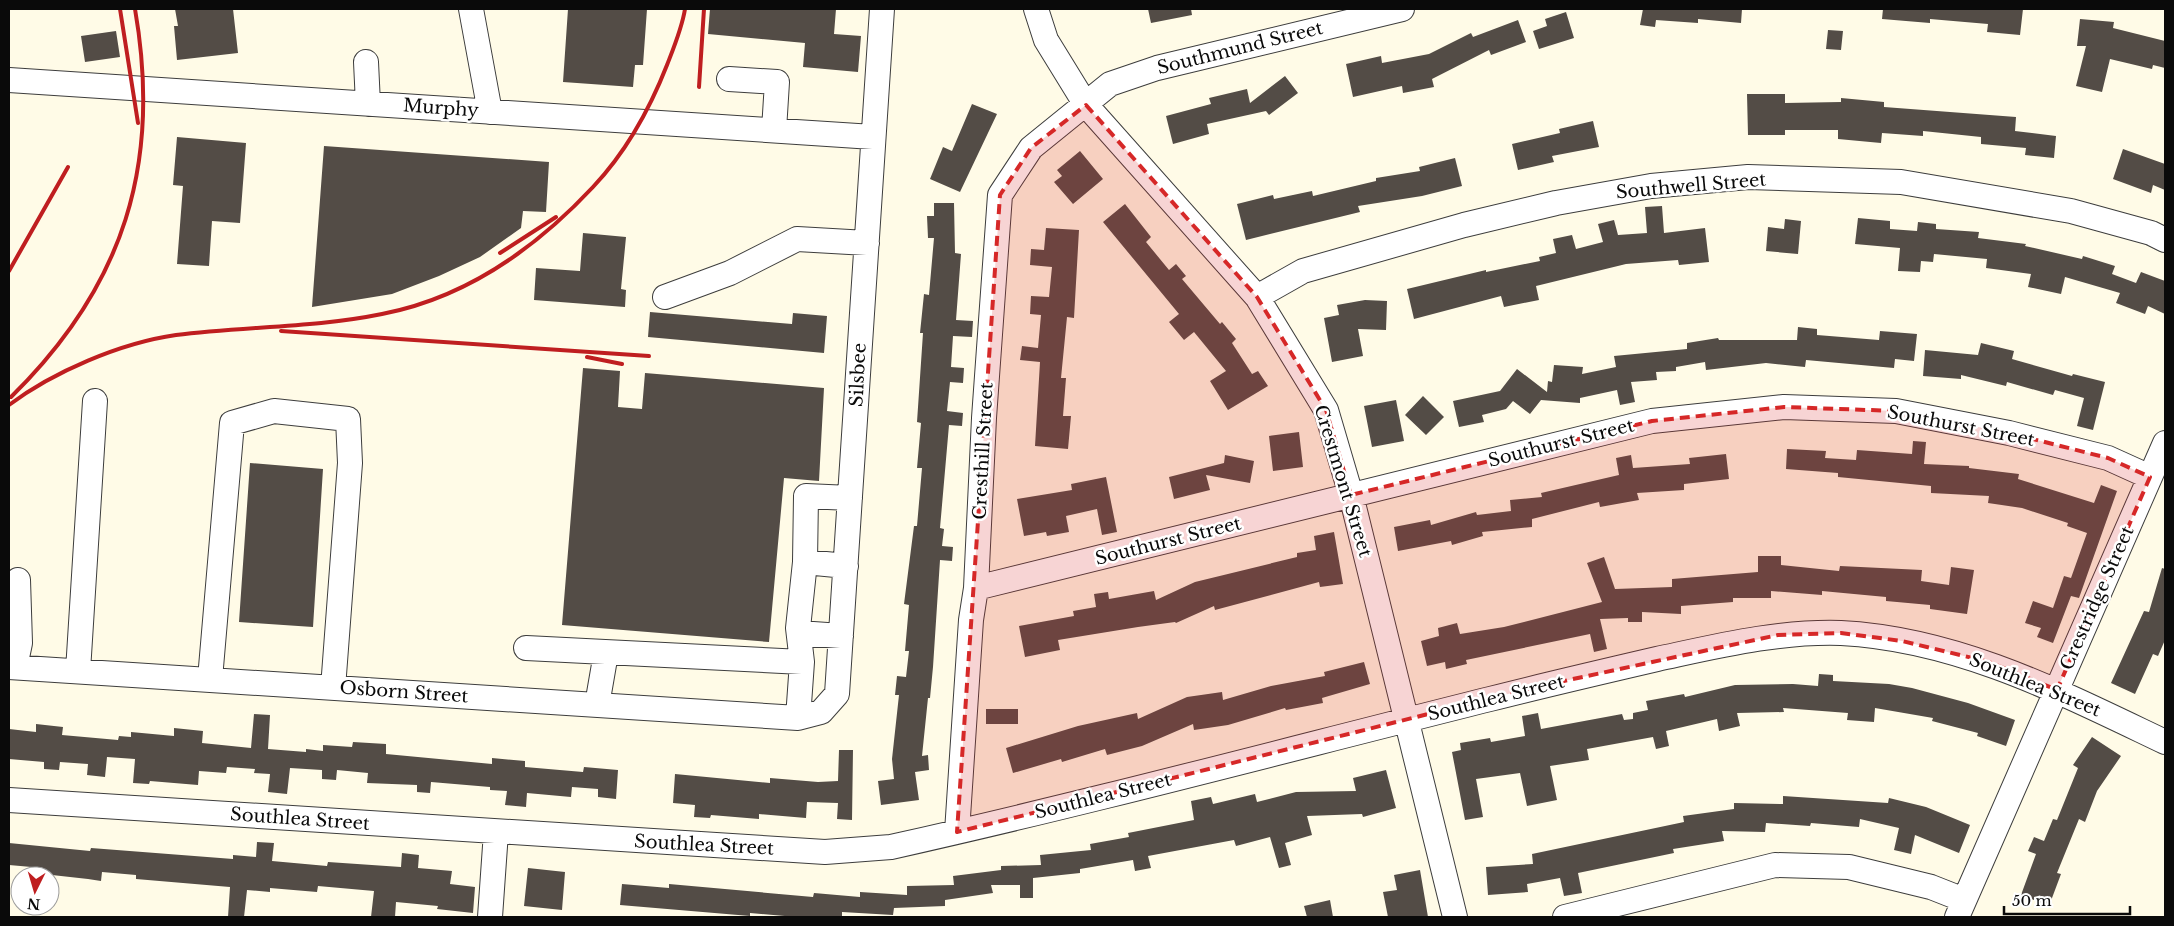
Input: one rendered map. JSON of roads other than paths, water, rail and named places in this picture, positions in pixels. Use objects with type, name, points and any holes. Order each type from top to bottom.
[{"type":"street","points":[[472,9],[490,112]]},
{"type":"street","name":"Silsbee","points":[[798,718],[821,712],[837,694],[882,9]]},
{"type":"street","name":"Crestmont Street","points":[[1036,9],[1046,40],[1086,105],[1257,297],[1326,410],[1350,495],[1455,917]]},
{"type":"street","name":"Southmund Street","points":[[1086,105],[1110,84],[1157,68],[1402,9]]},
{"type":"street","points":[[366,62],[368,104]]},
{"type":"street","points":[[729,79],[776,82],[774,130]]},
{"type":"street","name":"Murphy","points":[[9,80],[873,137]]},
{"type":"street","name":"Cresthill Street","points":[[957,832],[971,620],[976,588],[984,418],[1000,195],[1030,148],[1086,105]]},
{"type":"street","name":"Southwell Street","points":[[1257,297],[1303,271],[1556,203],[1651,186],[1748,177],[1901,182],[2071,211],[2152,234],[2165,240]]},
{"type":"street","points":[[666,297],[730,274],[797,239],[867,243]]},
{"type":"street","points":[[78,671],[95,401]]},
{"type":"street","name":"Southurst Street","points":[[976,588],[1652,421],[1784,407],[1896,411],[1924,416],[2009,433],[2108,458],[2150,477]]},
{"type":"street","points":[[210,679],[232,423],[274,411],[348,419],[350,463],[333,688]]},
{"type":"street","name":"Crestridge Street","points":[[1961,909],[2165,443]]},
{"type":"street","points":[[798,718],[802,662],[799,633],[805,562],[806,496],[850,498]]},
{"type":"street","points":[[805,562],[846,566]]},
{"type":"street","points":[[12,667],[20,642],[18,580]]},
{"type":"street","points":[[799,633],[841,636]]},
{"type":"street","name":"Southlea Street","points":[[9,800],[825,852],[891,847],[1545,685],[1728,644],[1778,635],[1840,633],[1902,641],[1989,662],[2057,690],[2165,742]]},
{"type":"street","points":[[526,648],[802,662]]},
{"type":"street","points":[[597,706],[606,653]]},
{"type":"street","name":"Osborn Street","points":[[12,667],[798,718]]},
{"type":"street","points":[[490,917],[496,832]]},
{"type":"street","points":[[1565,917],[1775,865],[1848,867],[1931,887],[1961,909]]},
{"type":"railway","points":[[120,9],[138,123]]},
{"type":"railway","points":[[11,397],[50,355],[82,311],[107,266],[126,220],[137,171],[143,119],[142,66],[135,9]]},
{"type":"railway","points":[[9,405],[66,370],[132,345],[176,335],[356,319],[413,306],[442,296],[470,283],[523,250],[548,230],[593,187],[627,145],[645,114],[660,82],[675,44],[685,9]]},
{"type":"railway","points":[[699,87],[704,9]]},
{"type":"railway","points":[[9,271],[68,167]]},
{"type":"railway","points":[[500,253],[556,217]]},
{"type":"railway","points":[[281,331],[649,356]]},
{"type":"railway","points":[[587,357],[622,364]]}]
